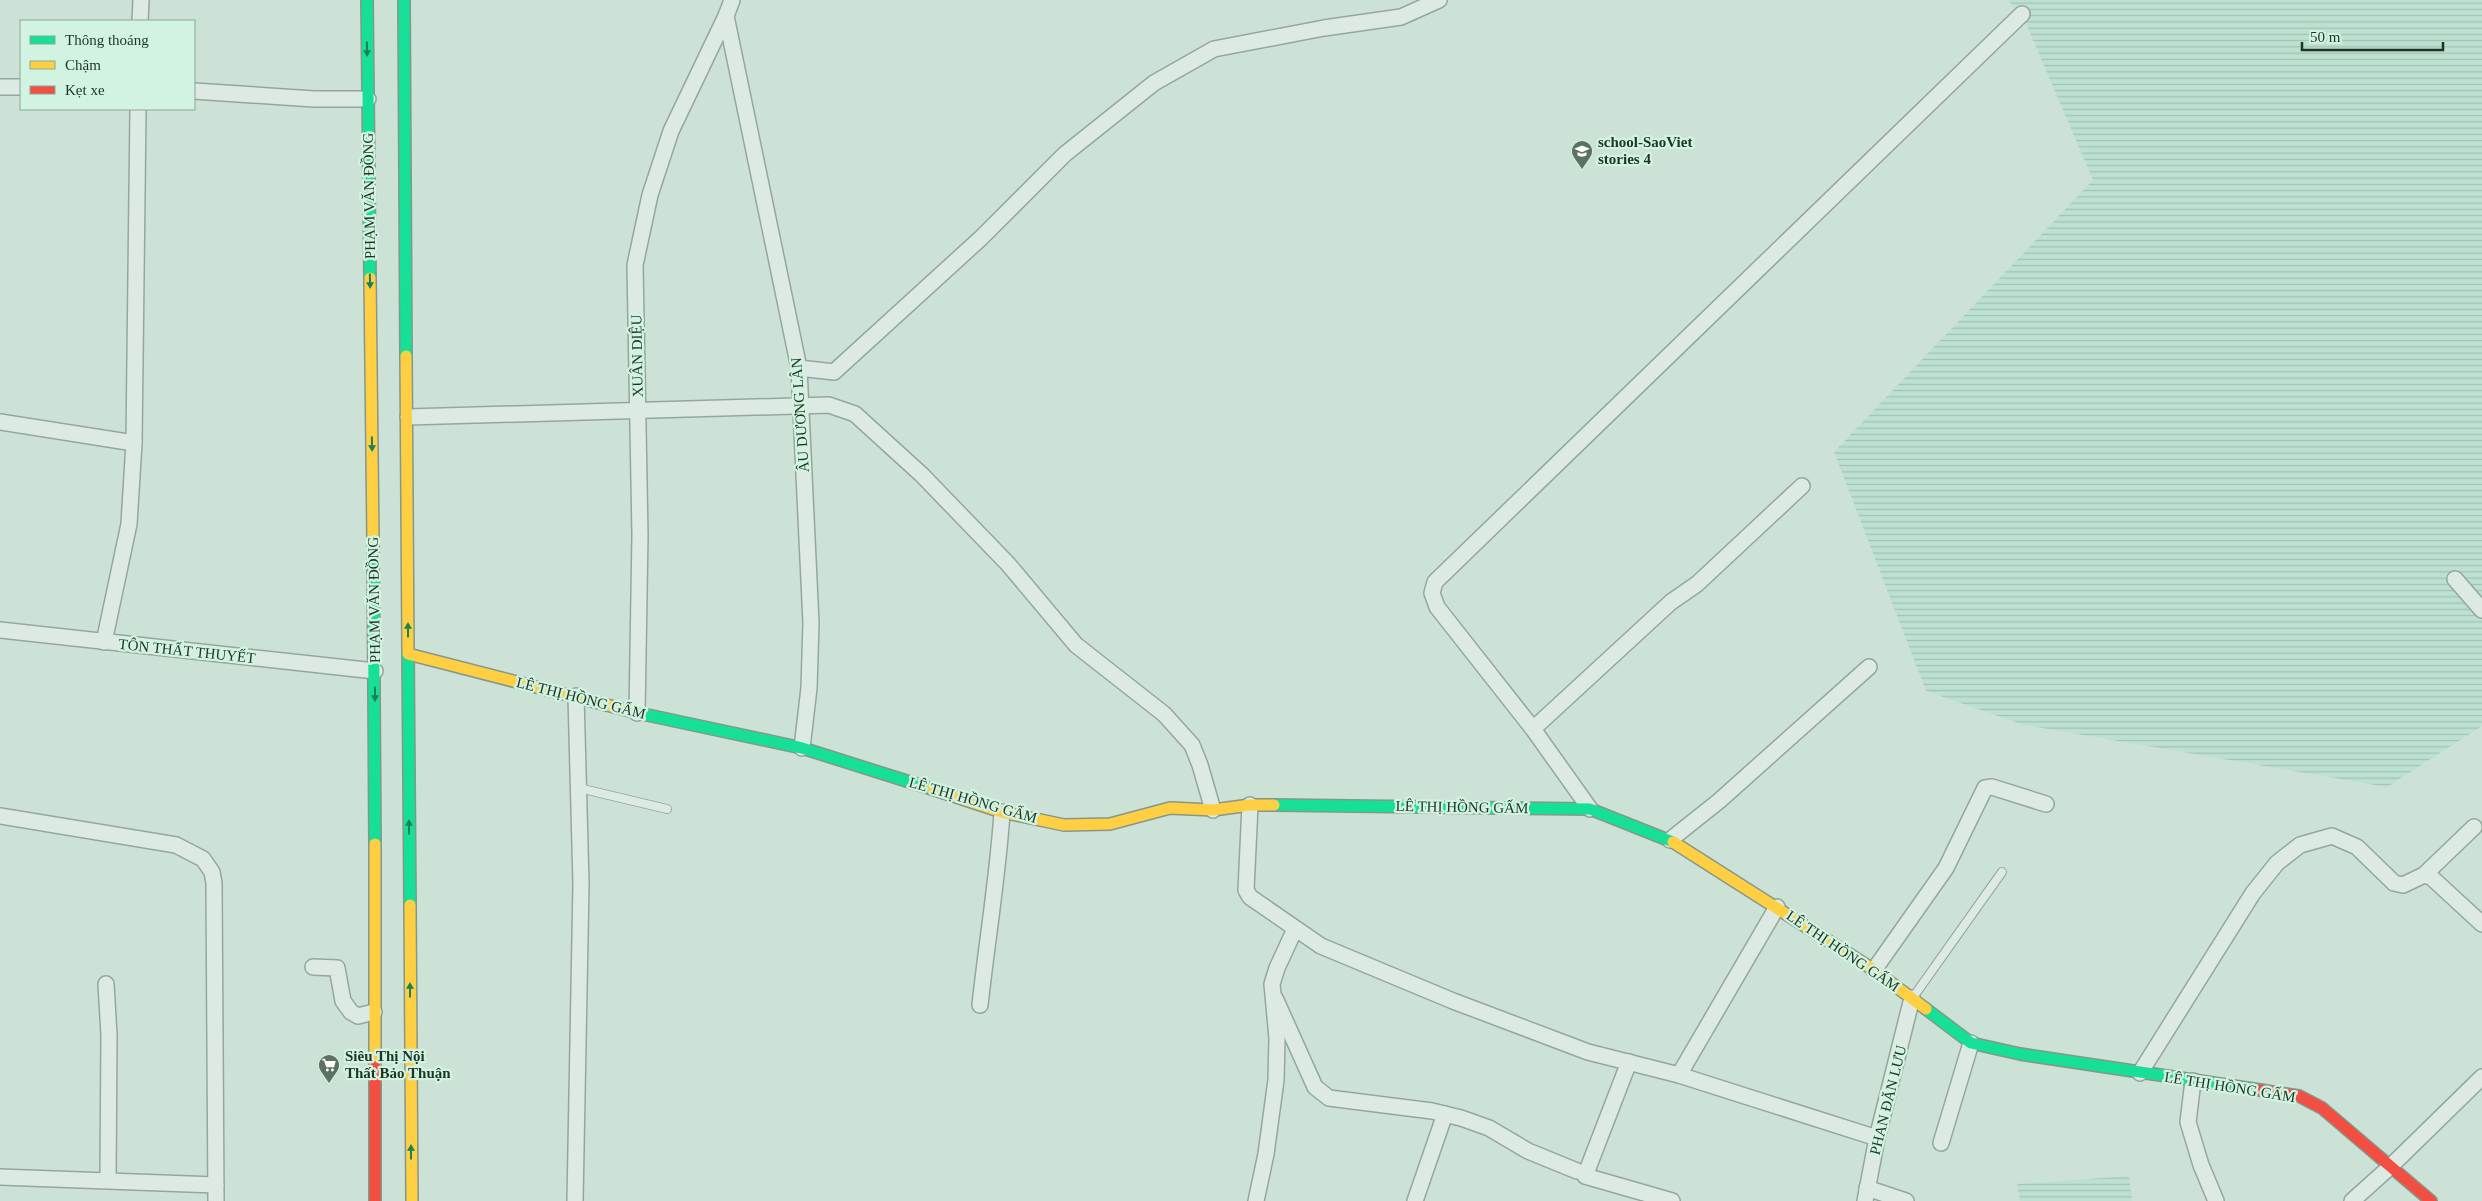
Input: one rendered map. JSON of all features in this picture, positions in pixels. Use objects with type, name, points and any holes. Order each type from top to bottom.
[{"type":"main road","name":"PHẠM VĂN ĐỒNG","points":[[366,0],[375,671],[375,1201]]},
{"type":"main road","points":[[404,0],[412,1201]]},
{"type":"main road","name":"LÊ THỊ HỒNG GẤM","points":[[408,654],[638,713],[802,748],[1002,812],[1064,825],[1110,824],[1170,808],[1213,810],[1250,805],[1590,809],[1670,840],[1778,907],[1874,970],[1971,1043],[2020,1054],[2299,1096],[2322,1108],[2431,1201]]},
{"type":"street","points":[[140,20],[141,0]]},
{"type":"street","points":[[726,16],[732,0]]},
{"type":"street","points":[[799,368],[834,372],[981,238],[1065,154],[1154,83],[1214,49],[1324,28],[1401,17],[1438,0]]},
{"type":"street","points":[[1590,809],[1533,729],[1437,607],[1432,593],[1435,582],[2022,14]]},
{"type":"street","name":"ÂU DƯƠNG LÂN","points":[[726,16],[799,368],[811,623],[809,688],[802,748]]},
{"type":"street","name":"XUÂN DIỆU","points":[[638,713],[640,535],[634,265],[650,195],[671,130],[726,16]]},
{"type":"street","points":[[0,87],[20,87]]},
{"type":"street","points":[[195,91],[314,99],[368,99]]},
{"type":"street","points":[[104,642],[129,524],[134,443],[138,110]]},
{"type":"street","points":[[408,417],[829,406],[856,414],[922,475],[1008,564],[1076,645],[1164,714],[1192,745],[1213,810]]},
{"type":"street","points":[[0,422],[134,443]]},
{"type":"street","points":[[1533,729],[1671,602],[1698,584],[1802,486]]},
{"type":"street","points":[[2455,579],[2482,610]]},
{"type":"street","name":"TÔN THẤT THUYẾT","points":[[0,630],[375,671]]},
{"type":"street","points":[[1670,840],[1718,801],[1869,667]]},
{"type":"street","points":[[575,1201],[581,884],[576,696]]},
{"type":"street","points":[[1874,970],[1946,868],[1985,788],[1992,787],[2046,804]]},
{"type":"street","points":[[1250,805],[1246,890],[1250,897],[1295,930],[1321,946],[1453,1001],[1588,1052],[1679,1075],[1877,1138]]},
{"type":"street","points":[[980,1005],[986,946],[999,863],[1002,812]]},
{"type":"street","points":[[0,816],[176,845],[202,859],[212,872],[214,883],[216,1201]]},
{"type":"street","points":[[2140,1073],[2254,893],[2278,863],[2300,845],[2332,836],[2357,847],[2394,883],[2403,885],[2424,875],[2474,827]]},
{"type":"street","points":[[2424,875],[2431,877],[2482,924]]},
{"type":"street","points":[[1679,1075],[1778,907]]},
{"type":"street","points":[[1295,930],[1274,976],[1273,1000],[1275,998],[1315,1087],[1321,1094],[1329,1098],[1445,1114],[1489,1128],[1528,1151],[1577,1171]]},
{"type":"street","points":[[313,967],[337,968],[346,1007],[358,1016],[374,1012]]},
{"type":"street","points":[[106,984],[109,1035],[108,1179]]},
{"type":"street","points":[[1256,1201],[1267,1145],[1276,1080],[1275,998]]},
{"type":"street","name":"PHAN ĐĂN LƯU","points":[[1866,1194],[1877,1138],[1912,998]]},
{"type":"street","points":[[1941,1142],[1971,1043]]},
{"type":"street","points":[[1629,1062],[1585,1176],[1672,1201]]},
{"type":"street","points":[[2352,1201],[2391,1166],[2482,1077]]},
{"type":"street","points":[[2193,1081],[2188,1122],[2201,1165],[2216,1201]]},
{"type":"street","points":[[1415,1201],[1445,1114]]},
{"type":"street","points":[[0,1177],[108,1179],[216,1185]]},
{"type":"street","points":[[1866,1194],[1906,1201]]},
{"type":"lane","points":[[578,788],[667,809]]},
{"type":"lane","points":[[1912,998],[2002,872]]},
{"type":"green space","points":[[2007,0],[2482,0],[2482,726],[2387,787],[2024,725],[1926,691],[1834,452],[2093,180],[2022,14]]},
{"type":"green space","points":[[2129,1176],[2132,1201],[2020,1201],[2017,1184]]},
{"type":"traffic: fast","points":[[367,0],[370,278]]},
{"type":"traffic: fast","points":[[404,0],[406,356]]},
{"type":"traffic: fast","points":[[373,540],[375,844]]},
{"type":"traffic: fast","points":[[408,651],[410,905]]},
{"type":"traffic: fast","points":[[638,713],[802,748],[932,789]]},
{"type":"traffic: fast","points":[[1274,805],[1590,809],[1673,842]]},
{"type":"traffic: fast","points":[[1926,1009],[1971,1043],[2020,1054],[2260,1090]]},
{"type":"traffic: slow","points":[[370,278],[373,540]]},
{"type":"traffic: slow","points":[[406,356],[408,651]]},
{"type":"traffic: slow","points":[[408,654],[638,713]]},
{"type":"traffic: slow","points":[[932,789],[1002,812],[1064,825],[1110,824],[1170,808],[1213,810],[1250,805],[1274,805]]},
{"type":"traffic: slow","points":[[1673,842],[1874,970],[1926,1009]]},
{"type":"traffic: slow","points":[[375,844],[375,1067]]},
{"type":"traffic: slow","points":[[410,905],[412,1201]]},
{"type":"traffic: jam","points":[[375,1067],[375,1201]]},
{"type":"traffic: jam","points":[[2260,1090],[2299,1096],[2322,1108],[2431,1201]]},
{"type":"place","name":"school-SaoViet stories 4","points":[[1582,170]]},
{"type":"place","name":"Siêu Thị Nội Thất Bảo Thuận","points":[[329,1084]]}]
